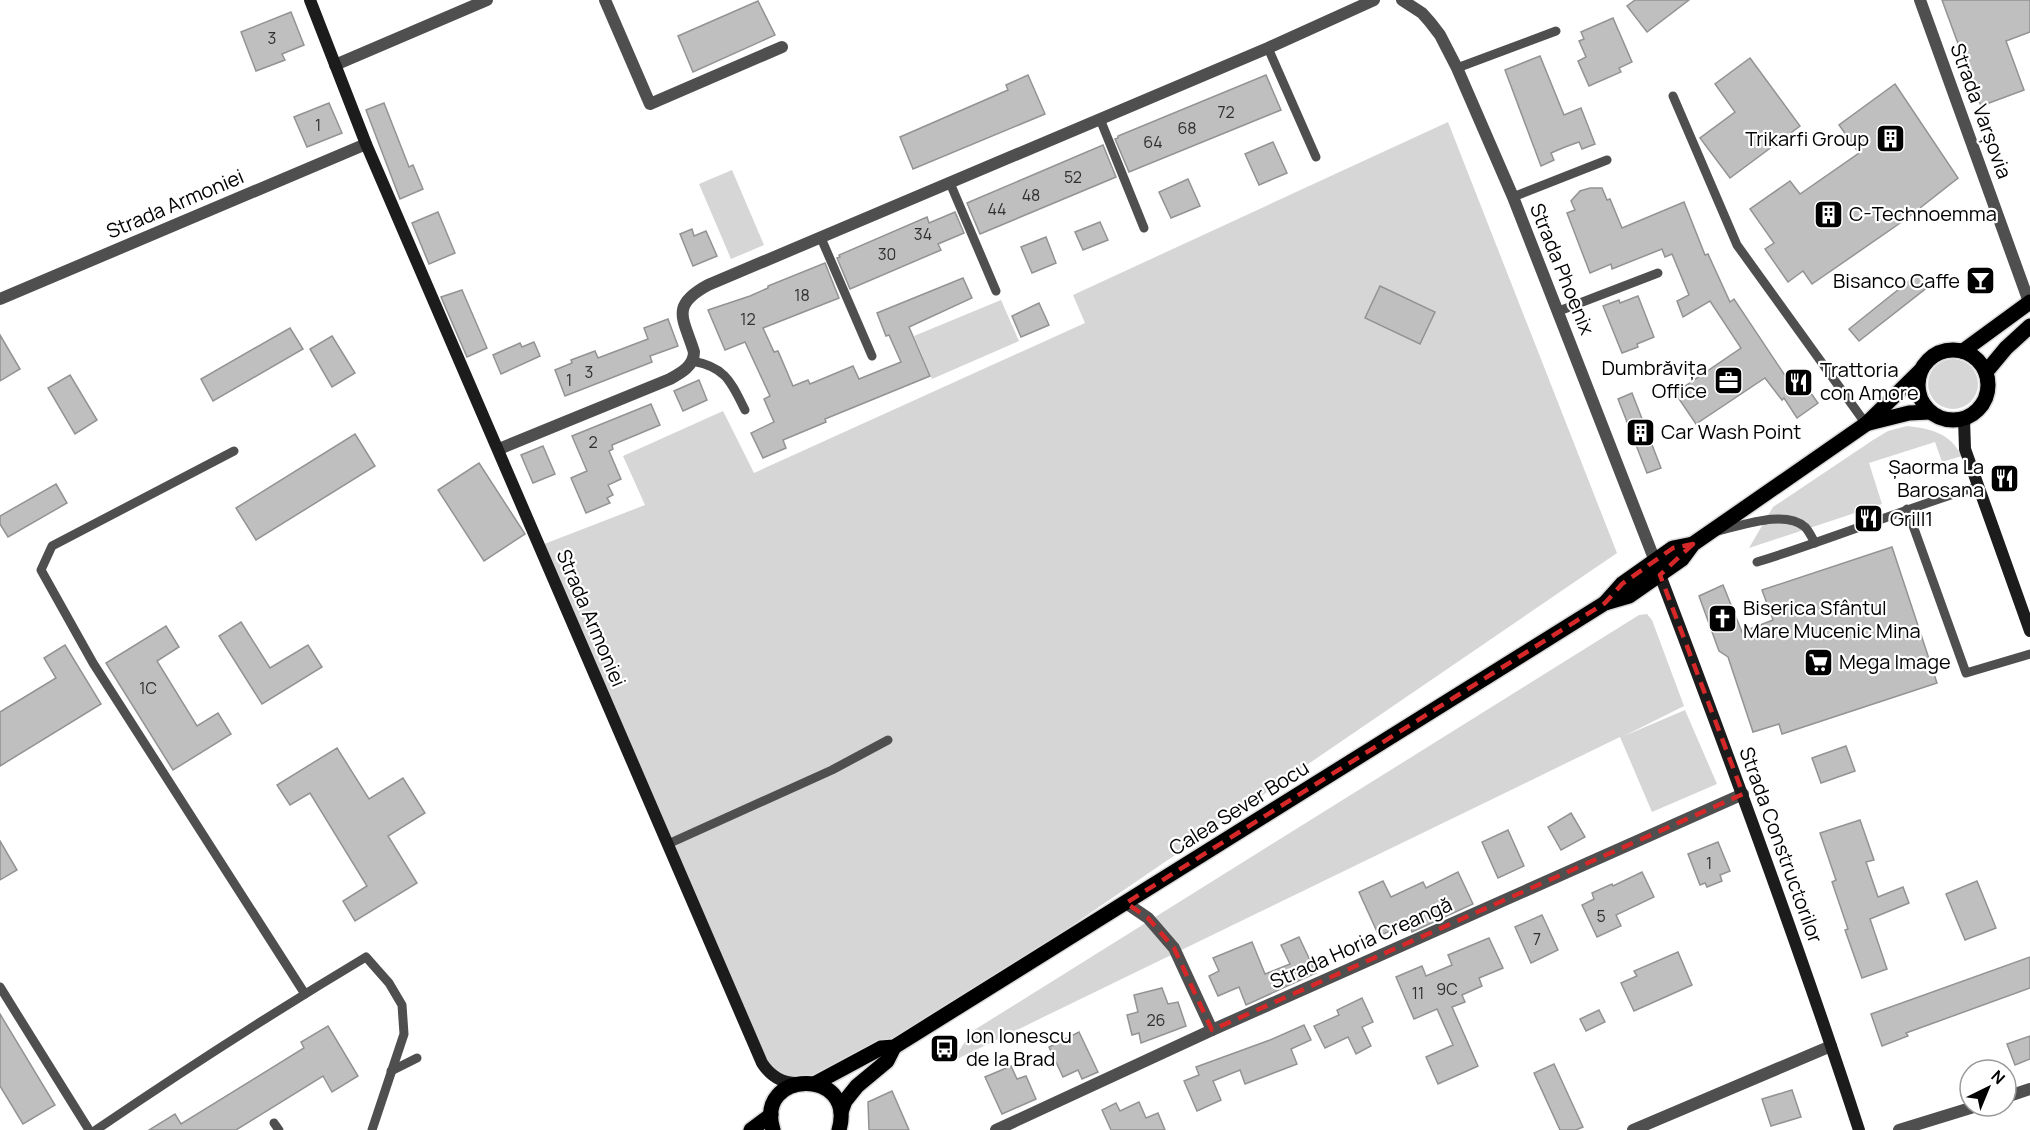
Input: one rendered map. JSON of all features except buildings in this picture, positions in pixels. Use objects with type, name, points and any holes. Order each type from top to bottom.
[{"type":"main road","points":[[1963,351],[2030,302]]},
{"type":"main road","points":[[1986,372],[2030,326]]},
{"type":"main road","points":[[1866,424],[1921,370],[1928,360],[1938,353],[1950,350],[1963,351],[1980,362],[1989,384],[1987,396],[1979,410],[1964,419],[1946,420],[1930,412],[1921,399],[1919,377],[1921,370]]},
{"type":"main road","points":[[1866,424],[1892,417],[1930,412]]},
{"type":"main road","name":"Calea Sever Bocu","points":[[772,1122],[774,1102],[789,1087],[808,1083],[881,1048],[894,1047],[1605,603],[1622,584],[1657,568],[1673,548],[1693,544],[1866,424]]},
{"type":"main road","name":"Calea Sever Bocu","points":[[841,1112],[844,1101],[857,1086],[887,1061],[894,1047]]},
{"type":"main road","points":[[808,1083],[826,1089],[835,1098],[841,1112],[839,1130]]},
{"type":"main road","points":[[751,1130],[772,1122]]},
{"type":"street","name":"Strada Armoniei","points":[[310,0],[366,144],[762,1063],[780,1080],[788,1083],[808,1083]]},
{"type":"street","points":[[335,65],[487,0]]},
{"type":"street","points":[[606,0],[650,104],[782,47]]},
{"type":"street","points":[[499,449],[670,379],[687,367],[692,361],[694,352],[682,315],[685,306],[697,292],[708,285],[1268,48],[1374,0]]},
{"type":"street","name":"Strada Phoenix","points":[[1402,0],[1422,13],[1440,35],[1457,68],[1559,311],[1657,568]]},
{"type":"street","points":[[1422,13],[1426,0]]},
{"type":"street","name":"Strada Varșovia","points":[[1920,0],[2030,302]]},
{"type":"street","name":"Strada Armoniei","points":[[0,300],[366,144]]},
{"type":"street","points":[[1964,419],[1965,449],[2030,631]]},
{"type":"street","name":"Strada Constructorilor","points":[[1657,568],[1743,794],[1858,1130]]},
{"type":"street","name":"Strada Horia Creangă","points":[[996,1130],[1212,1030],[1743,794]]},
{"type":"street","points":[[1126,903],[1148,918],[1174,948],[1212,1030]]},
{"type":"street","points":[[1633,1130],[1831,1046]]},
{"type":"street","points":[[1899,1130],[1958,1112]]},
{"type":"lane","points":[[1457,68],[1556,31]]},
{"type":"lane","points":[[1268,48],[1316,157]]},
{"type":"lane","points":[[1673,96],[1737,245],[1866,424]]},
{"type":"lane","points":[[1100,119],[1144,228]]},
{"type":"lane","points":[[1513,197],[1607,160]]},
{"type":"lane","points":[[950,183],[996,291]]},
{"type":"lane","points":[[821,238],[872,356]]},
{"type":"lane","points":[[1559,311],[1658,273]]},
{"type":"lane","points":[[692,361],[716,368],[727,376],[745,411]]},
{"type":"lane","points":[[234,451],[52,546],[41,570],[93,663],[305,994]]},
{"type":"lane","points":[[1757,562],[1979,486]]},
{"type":"lane","points":[[1907,509],[1966,673],[2030,654]]},
{"type":"lane","points":[[1709,533],[1772,519],[1788,519],[1804,527],[1815,543]]},
{"type":"lane","points":[[668,844],[832,770],[888,740]]},
{"type":"lane","points":[[96,1130],[172,1078],[366,957],[389,983],[402,1005],[404,1034],[372,1130]]},
{"type":"lane","points":[[0,987],[89,1130]]},
{"type":"lane","points":[[391,1071],[417,1058]]},
{"type":"highlighted area","points":[[1693,544],[1660,575],[1743,794],[1212,1030],[1174,948],[1148,918],[1126,903],[1605,603],[1622,584],[1673,548]]},
{"type":"shaded area","points":[[1448,122],[1617,553],[894,1047],[826,1089],[772,1075],[539,546],[645,505],[623,456],[723,411],[754,473],[1085,323],[1073,295]]},
{"type":"shaded area","points":[[732,170],[764,245],[731,259],[699,184]]},
{"type":"shaded area","points":[[1001,300],[1019,341],[932,379],[914,336]]},
{"type":"shaded area","points":[[1958,359],[1971,366],[1977,374],[1977,394],[1971,402],[1963,408],[1948,409],[1935,402],[1929,394],[1928,379],[1935,366],[1943,360]]},
{"type":"shaded area","points":[[1907,426],[1939,433],[1957,448],[1962,456],[1942,462],[1935,442],[1869,463],[1882,504],[1749,548],[1773,507],[1873,440],[1888,431]]},
{"type":"shaded area","points":[[1647,614],[1652,620],[1684,706],[1624,736],[1685,710],[1717,784],[1652,812],[1620,737],[953,1061],[971,1032],[1639,615]]},
{"type":"place","name":"Trikarfi Group","points":[[1890,139]]},
{"type":"place","name":"C-Technoemma","points":[[1828,214]]},
{"type":"place","name":"Bisanco Caffe","points":[[1981,281]]},
{"type":"place","name":"Dumbrăvița Office","points":[[1728,380]]},
{"type":"place","name":"Trattoria con Amore","points":[[1799,382]]},
{"type":"place","name":"Car Wash Point","points":[[1640,432]]},
{"type":"place","name":"Șaorma La Barosana","points":[[2005,479]]},
{"type":"place","name":"Grill1","points":[[1869,519]]},
{"type":"place","name":"Biserica Sfântul Mare Mucenic Mina","points":[[1722,619]]},
{"type":"place","name":"Mega Image","points":[[1818,662]]},
{"type":"place","name":"Ion Ionescu de la Brad","points":[[945,1048]]}]
